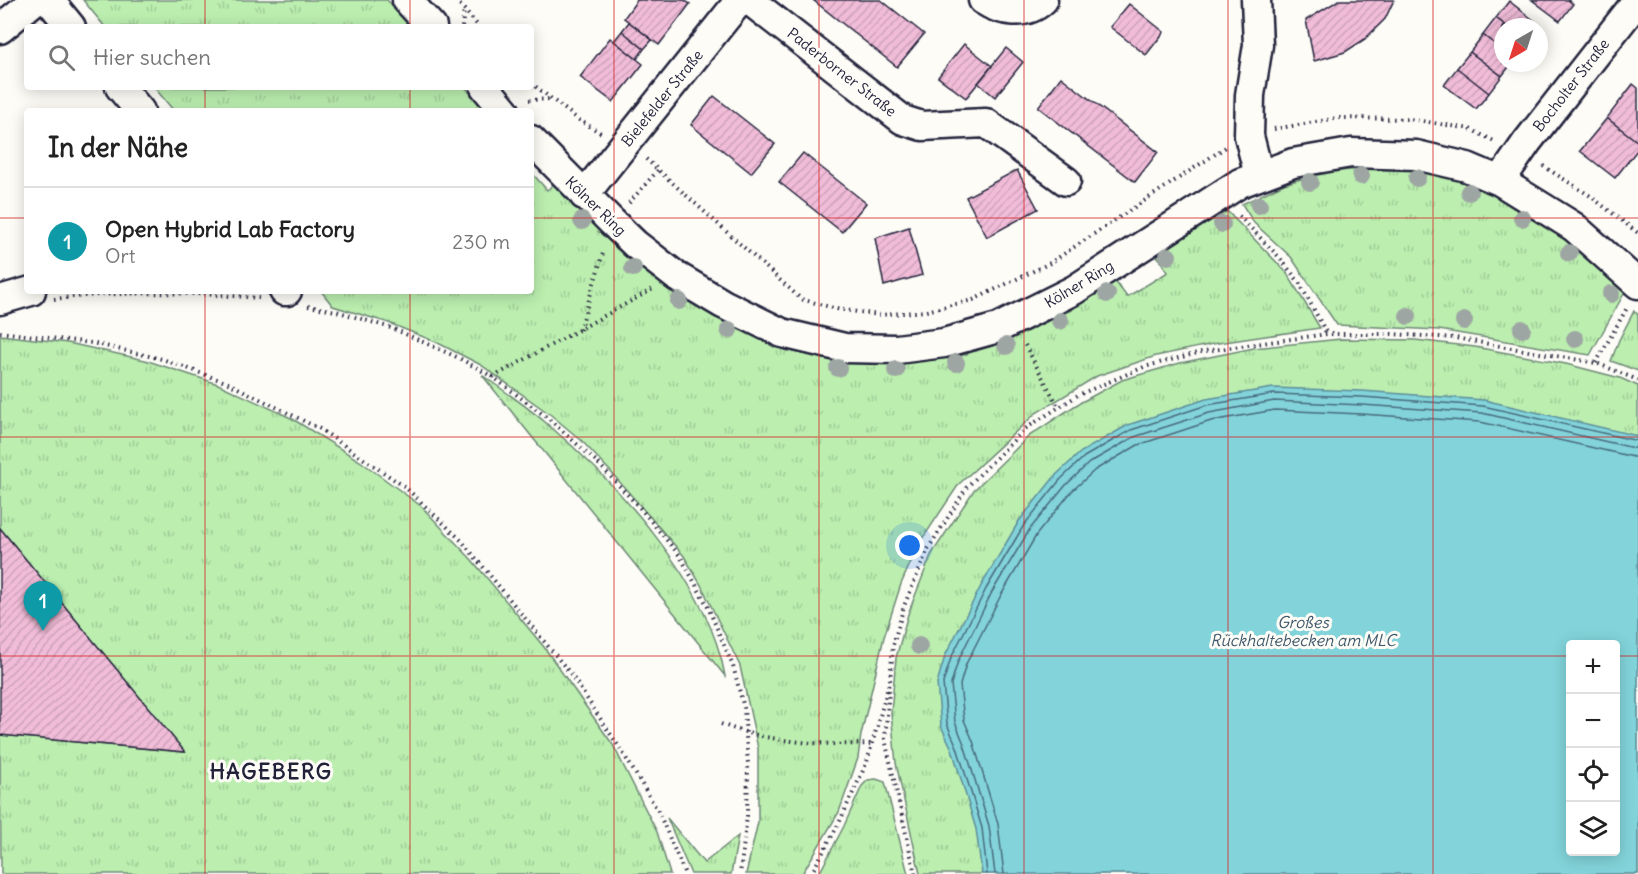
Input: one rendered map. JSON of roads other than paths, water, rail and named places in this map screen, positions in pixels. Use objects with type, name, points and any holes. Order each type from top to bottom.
[{"type":"street","points":[[0,29],[35,0]]},
{"type":"street","points":[[49,0],[69,24]]},
{"type":"street","points":[[407,0],[429,24]]},
{"type":"street","name":"Bielefelder Straße","points":[[585,195],[740,0]]},
{"type":"street","name":"Paderborner Straße","points":[[749,0],[903,120],[922,126],[986,123],[1066,181]]},
{"type":"street","points":[[983,0],[1004,10],[1016,11],[1043,0]]},
{"type":"street","points":[[1256,0],[1258,45],[1250,95],[1249,136],[1259,175]]},
{"type":"street","name":"Bocholter Straße","points":[[1500,181],[1527,142],[1638,0]]},
{"type":"street","points":[[122,90],[138,108]]},
{"type":"street","points":[[488,90],[503,108]]},
{"type":"street","name":"Kölner Ring","points":[[534,143],[635,244],[676,276],[723,304],[782,333],[845,348],[897,349],[944,343],[998,328],[1074,290],[1223,193],[1259,175],[1293,163],[1351,153],[1416,155],[1467,167],[1500,181],[1574,227],[1635,292]]},
{"type":"street","points":[[0,300],[39,295]]},
{"type":"water","name":"Großes Rückhaltebecken am MLC","points":[[1273,388],[1362,391],[1484,400],[1638,436],[1638,874],[982,874],[976,829],[952,749],[941,726],[937,683],[945,656],[981,586],[1019,521],[1056,475],[1081,452],[1128,425],[1206,399]]},
{"type":"place","name":"Open Hybrid Lab Factory","points":[[43,631]]},
{"type":"district","name":"HAGEBERG","points":[[271,771]]}]
